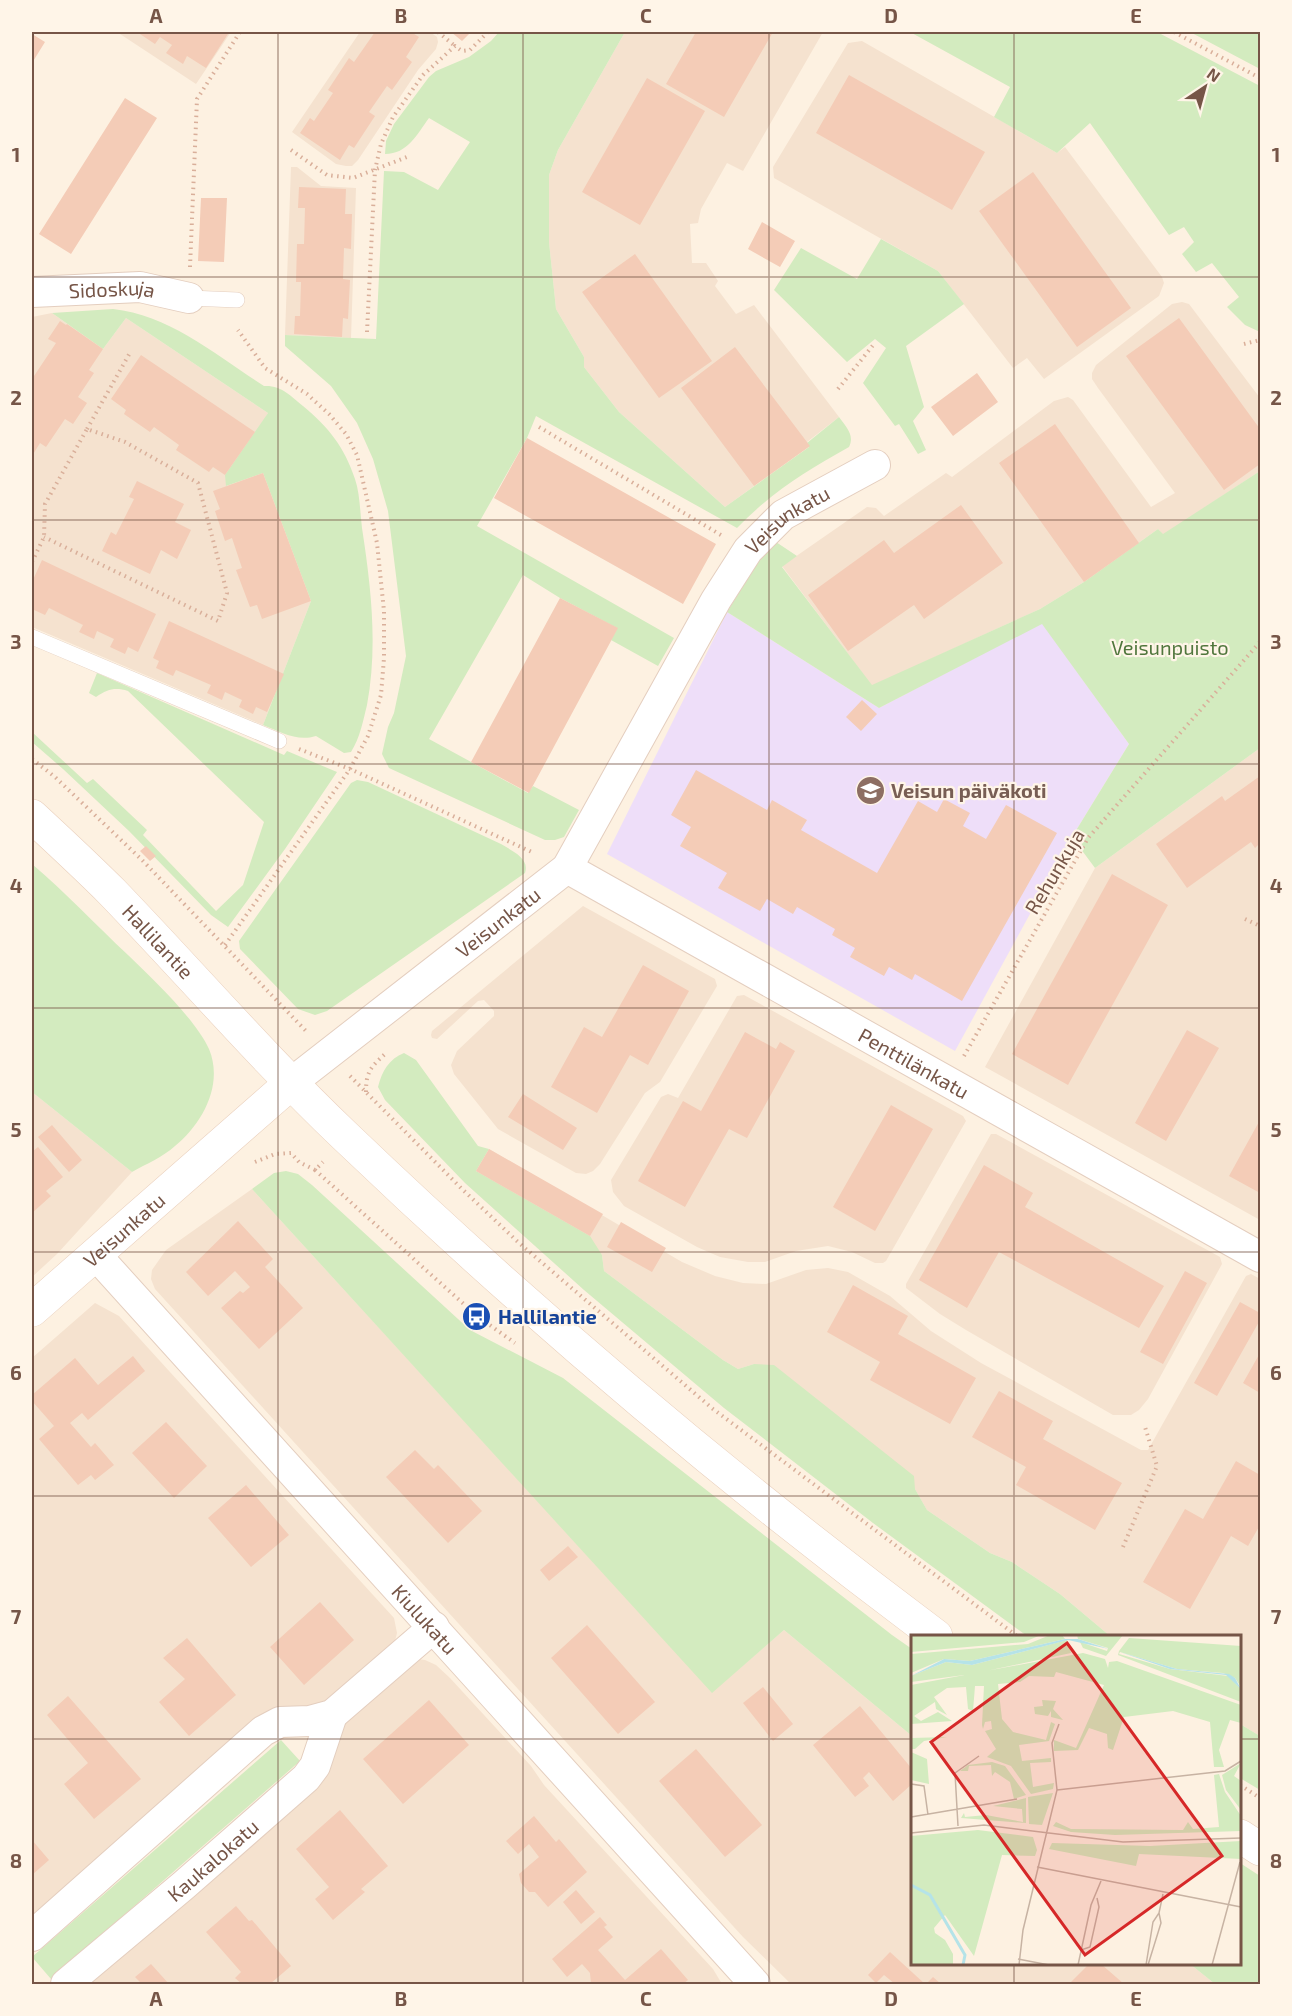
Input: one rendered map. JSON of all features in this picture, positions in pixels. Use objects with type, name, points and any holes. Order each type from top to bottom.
[{"type":"main road","name":"Hallilantie","points":[[32,816],[111,891],[291,1083],[422,1208],[642,1404],[822,1551],[935,1635]]},
{"type":"main road","name":"Veisunkatu","points":[[32,1310],[291,1083]]},
{"type":"main road","points":[[1241,1837],[1260,1849]]},
{"type":"street","name":"Sidoskuja","points":[[32,292],[140,287],[189,297]]},
{"type":"street","name":"Veisunkatu","points":[[291,1083],[567,868],[716,600],[748,550],[783,514],[875,465]]},
{"type":"street","name":"Penttilänkatu","points":[[567,868],[1260,1257]]},
{"type":"street","name":"Kiulukatu","points":[[95,1254],[755,1984]]},
{"type":"street","points":[[32,1936],[263,1731],[280,1722],[310,1721],[332,1715],[434,1627]]},
{"type":"street","name":"Kaukalokatu","points":[[66,1984],[306,1778],[315,1766],[332,1715]]},
{"type":"lane","points":[[189,297],[237,300]]},
{"type":"lane","points":[[32,637],[279,741]]},
{"type":"path","points":[[189,297],[197,99],[240,32]]},
{"type":"path","points":[[438,32],[462,51],[470,50],[488,32]]},
{"type":"path","points":[[1174,32],[1260,78]]},
{"type":"path","points":[[367,332],[375,170],[386,130],[423,75],[455,46]]},
{"type":"path","points":[[291,150],[327,176],[353,178],[407,157]]},
{"type":"path","points":[[225,945],[350,769],[368,736],[381,695],[384,658],[384,611],[378,555],[357,455],[346,434],[330,414],[307,394],[265,368],[238,330]]},
{"type":"path","points":[[1244,344],[1260,340]]},
{"type":"path","points":[[838,389],[874,344]]},
{"type":"path","points":[[32,562],[44,537],[45,504],[131,351]]},
{"type":"path","points":[[539,427],[748,550]]},
{"type":"path","points":[[44,537],[218,621],[227,593],[198,483],[125,442],[87,429]]},
{"type":"path","name":"Rehunkuja","points":[[949,1082],[1088,838],[1260,642]]},
{"type":"path","points":[[279,741],[350,769],[567,868]]},
{"type":"path","points":[[32,759],[56,777],[142,860],[328,1054],[460,1188],[519,1243],[704,1402],[1016,1635]]},
{"type":"path","points":[[1245,919],[1260,926]]},
{"type":"path","points":[[315,1170],[477,1316],[515,1343]]},
{"type":"path","points":[[1123,1547],[1157,1466],[1145,1427]]},
{"type":"path","points":[[1241,1786],[1260,1798]]},
{"type":"shaded area","points":[[117,32],[231,32],[196,84]]},
{"type":"shaded area","points":[[360,32],[430,32],[437,37],[438,42],[436,49],[418,70],[358,160],[352,166],[346,166],[336,164],[292,132]]},
{"type":"shaded area","points":[[625,32],[823,32],[743,171],[727,163],[701,209],[698,223],[690,224],[692,263],[706,263],[718,281],[715,286],[736,314],[754,305],[839,417],[807,442],[810,446],[725,507],[619,412],[584,367],[584,357],[556,309],[549,242],[549,175],[558,150]]},
{"type":"shaded area","points":[[862,41],[1057,153],[1065,147],[1162,277],[1164,283],[1159,296],[1044,379],[1027,358],[1013,368],[938,271],[774,178],[773,167],[848,43]]},
{"type":"shaded area","points":[[291,167],[297,167],[321,186],[356,188],[351,338],[285,335]]},
{"type":"shaded area","points":[[1182,302],[1189,304],[1260,398],[1260,471],[1163,535],[1158,529],[1084,582],[1040,609],[872,686],[782,566],[867,507],[876,508],[884,516],[946,473],[952,477],[1054,401],[1068,397],[1073,400],[1151,507],[1175,493],[1098,388],[1092,379],[1092,373],[1096,365],[1172,304]]},
{"type":"shaded area","points":[[52,313],[103,349],[126,318],[268,413],[226,486],[263,473],[311,601],[263,725],[32,627],[32,317]]},
{"type":"shaded area","name":"Veisun päiväkoti","points":[[727,612],[879,708],[1042,623],[1129,744],[1072,837],[955,1051],[607,854]]},
{"type":"shaded area","points":[[1260,748],[1260,1220],[985,1067],[1095,868]]},
{"type":"shaded area","points":[[583,906],[715,979],[717,986],[660,1082],[645,1093],[600,1164],[586,1174],[576,1173],[498,1129],[454,1074],[451,1065],[457,1051],[494,1016],[494,1011],[484,1000],[478,1001],[437,1039],[432,1038],[431,1035],[432,1031]]},
{"type":"shaded area","points":[[744,995],[963,1116],[966,1121],[883,1263],[875,1263],[852,1252],[828,1246],[796,1251],[765,1262],[748,1262],[720,1257],[697,1247],[624,1206],[613,1192],[611,1180],[661,1097],[668,1094],[678,1098],[737,996]]},
{"type":"shaded area","points":[[32,1092],[132,1172],[57,1254],[32,1277]]},
{"type":"shaded area","points":[[991,1134],[996,1134],[1220,1257],[1222,1264],[1148,1399],[1139,1410],[1131,1415],[1113,1415],[966,1330],[940,1314],[906,1288],[906,1284]]},
{"type":"shaded area","points":[[489,1149],[682,1262],[715,1276],[743,1283],[766,1284],[806,1270],[828,1268],[848,1272],[890,1296],[931,1331],[981,1363],[1141,1450],[1148,1450],[1246,1276],[1251,1274],[1260,1279],[1260,1736],[1241,1725],[1241,1635],[1109,1635],[1060,1594],[1012,1562],[990,1553],[927,1510],[915,1489],[754,1364],[738,1369],[723,1360],[604,1271],[602,1255],[476,1171]]},
{"type":"shaded area","points":[[252,1189],[712,1692],[784,1630],[911,1735],[911,1965],[1191,1965],[1215,1984],[791,1984],[743,1937],[155,1289],[151,1279],[152,1270],[166,1250]]},
{"type":"shaded area","points":[[95,1303],[119,1316],[394,1618],[397,1633],[395,1641],[323,1705],[32,1919],[32,1358]]},
{"type":"shaded area","points":[[416,1659],[436,1665],[450,1678],[531,1766],[544,1785],[713,1969],[722,1984],[86,1984],[344,1719]]},
{"type":"green space","points":[[499,32],[625,32],[558,150],[549,175],[549,242],[556,309],[584,357],[584,367],[619,412],[725,507],[809,447],[807,443],[839,417],[849,431],[851,439],[849,447],[790,483],[737,528],[536,416],[527,438],[477,526],[674,638],[658,666],[611,640],[617,628],[560,598],[523,575],[429,739],[528,793],[533,786],[579,810],[564,837],[555,840],[545,840],[389,768],[382,754],[388,727],[394,713],[406,656],[388,511],[373,459],[357,423],[331,386],[285,346],[285,335],[376,339],[384,171],[404,172],[438,190],[470,142],[429,118],[411,142],[400,151],[385,154],[386,141],[394,124],[429,77],[436,71],[469,57]]},
{"type":"green space","points":[[910,32],[1157,32],[1260,86],[1260,332],[1245,325],[1227,307],[1239,297],[1212,263],[1196,272],[1182,254],[1194,242],[1184,227],[1169,235],[1090,123],[1057,153],[994,117],[1010,87]]},
{"type":"green space","points":[[1190,32],[1260,32],[1260,69]]},
{"type":"green space","points":[[881,239],[938,271],[964,304],[906,346],[924,407],[913,421],[926,450],[918,454],[899,424],[895,426],[863,383],[886,348],[875,339],[847,362],[774,290],[801,248],[857,279]]},
{"type":"green space","points":[[113,309],[154,319],[173,328],[211,350],[264,386],[276,387],[285,392],[321,422],[341,447],[355,479],[359,497],[373,639],[367,705],[359,735],[351,752],[344,753],[316,736],[296,737],[263,725],[311,601],[263,473],[226,486],[225,475],[268,413],[126,318],[103,349],[52,313]]},
{"type":"green space","name":"Veisunpuisto","points":[[1260,471],[1260,748],[1095,868],[1072,837],[1129,744],[1042,624],[879,708],[727,612],[761,557],[776,542],[797,556],[782,567],[872,685],[1040,609],[1084,582],[1158,529],[1163,534]]},
{"type":"green space","points":[[97,673],[284,755],[287,751],[337,772],[228,927],[211,915],[129,831],[32,742],[32,732],[87,783],[93,779],[147,830],[143,835],[216,911],[243,885],[264,822],[128,691],[112,690],[96,697],[89,693]]},
{"type":"green space","points":[[357,780],[368,782],[501,844],[523,859],[526,868],[525,873],[327,1011],[315,1015],[298,1009],[240,949],[239,941],[351,783]]},
{"type":"green space","points":[[32,864],[161,987],[194,1025],[209,1049],[214,1076],[208,1103],[202,1115],[185,1137],[170,1150],[132,1172],[32,1092]]},
{"type":"green space","points":[[404,1053],[416,1060],[478,1146],[489,1149],[476,1171],[590,1236],[602,1255],[604,1271],[723,1360],[738,1369],[754,1364],[774,1365],[914,1476],[915,1489],[927,1510],[990,1553],[1012,1562],[1060,1594],[1109,1635],[1026,1635],[873,1523],[724,1408],[584,1290],[465,1183],[385,1100],[378,1087],[387,1066]]},
{"type":"green space","points":[[286,1171],[298,1174],[470,1330],[563,1378],[911,1648],[911,1735],[784,1630],[712,1693],[252,1189],[274,1173]]},
{"type":"green space","points":[[1241,1725],[1260,1736],[1260,1790],[1241,1779]]},
{"type":"green space","points":[[281,1740],[300,1761],[51,1979],[32,1957]]},
{"type":"green space","points":[[1241,1864],[1260,1876],[1260,1984],[1215,1984],[1191,1965],[1241,1965]]},
{"type":"building","points":[[142,32],[224,32],[228,34],[206,68],[187,56],[183,64],[166,53],[172,45],[160,37],[155,44],[140,34]]},
{"type":"building","points":[[375,32],[411,32],[419,37],[406,57],[412,62],[392,90],[387,86],[369,112],[375,116],[354,148],[349,145],[340,160],[300,133],[310,118],[314,121],[333,93],[328,90],[349,58],[354,62]]},
{"type":"building","points":[[451,32],[471,32],[462,41]]},
{"type":"building","points":[[696,32],[773,32],[724,117],[666,84]]},
{"type":"building","points":[[32,34],[45,42],[32,63]]},
{"type":"building","points":[[849,75],[985,152],[952,210],[816,133]]},
{"type":"building","points":[[647,78],[705,111],[640,225],[582,192]]},
{"type":"building","points":[[125,98],[157,118],[71,254],[39,234]]},
{"type":"building","points":[[1033,172],[1131,308],[1077,347],[979,211]]},
{"type":"building","points":[[299,187],[346,189],[345,214],[352,214],[351,249],[344,248],[343,279],[350,280],[348,319],[343,318],[342,337],[294,334],[295,316],[300,316],[301,282],[296,282],[297,244],[304,244],[305,208],[298,208]]},
{"type":"building","points":[[201,198],[227,198],[224,262],[198,261]]},
{"type":"building","points":[[762,222],[795,241],[780,267],[748,249]]},
{"type":"building","points":[[635,254],[712,361],[659,398],[582,292]]},
{"type":"building","points":[[1179,318],[1260,429],[1260,464],[1224,490],[1126,356]]},
{"type":"building","points":[[60,321],[103,349],[89,370],[94,373],[78,397],[87,403],[73,424],[65,419],[46,447],[40,443],[32,456],[32,379],[56,343],[48,339]]},
{"type":"building","points":[[735,347],[810,446],[754,486],[681,388]]},
{"type":"building","points":[[141,355],[255,432],[225,475],[213,467],[209,472],[176,450],[179,445],[154,427],[150,432],[124,414],[126,410],[111,399]]},
{"type":"building","points":[[977,373],[998,402],[953,436],[931,407]]},
{"type":"building","points":[[1055,424],[1139,543],[1084,582],[999,463]]},
{"type":"building","points":[[527,438],[716,544],[683,604],[494,498]]},
{"type":"building","points":[[263,473],[311,601],[262,619],[257,605],[250,607],[236,570],[242,568],[232,538],[225,541],[215,511],[220,509],[213,491]]},
{"type":"building","points":[[137,481],[184,504],[175,522],[191,530],[177,559],[161,550],[150,574],[102,551],[111,532],[116,535],[134,499],[129,497]]},
{"type":"building","points":[[961,505],[1003,563],[924,619],[914,605],[848,651],[808,595],[884,540],[894,553]]},
{"type":"building","points":[[42,560],[156,614],[138,652],[128,647],[125,654],[110,647],[114,639],[97,631],[94,639],[79,632],[83,625],[49,608],[45,615],[32,609],[32,582]]},
{"type":"building","points":[[560,598],[618,628],[529,793],[471,762]]},
{"type":"building","points":[[169,621],[284,674],[267,712],[256,707],[253,714],[239,707],[242,700],[225,692],[222,700],[207,693],[211,685],[176,670],[173,676],[156,668],[159,661],[153,658]]},
{"type":"building","points":[[862,700],[877,714],[861,731],[846,717]]},
{"type":"building","points":[[696,770],[767,810],[772,800],[807,820],[801,830],[877,873],[918,801],[937,812],[944,799],[970,813],[963,826],[986,839],[1006,805],[1057,833],[962,1001],[915,974],[912,980],[889,967],[884,976],[850,957],[855,948],[832,935],[835,929],[797,907],[793,914],[767,899],[760,911],[718,888],[727,873],[680,846],[691,827],[671,815]]},
{"type":"building","points":[[1260,776],[1260,843],[1255,848],[1251,842],[1187,888],[1156,844],[1222,796],[1225,801]]},
{"type":"building","points":[[146,846],[156,856],[150,861],[140,851]]},
{"type":"building","points":[[1112,874],[1168,905],[1068,1085],[1012,1054]]},
{"type":"building","points":[[643,965],[689,991],[648,1065],[630,1055],[597,1113],[551,1087],[584,1027],[602,1037]]},
{"type":"building","points":[[1187,1030],[1219,1048],[1166,1141],[1135,1123]]},
{"type":"building","points":[[745,1032],[776,1049],[780,1042],[795,1051],[747,1138],[729,1129],[685,1207],[638,1181],[683,1101],[701,1111]]},
{"type":"building","points":[[523,1094],[577,1128],[563,1150],[508,1117]]},
{"type":"building","points":[[891,1105],[933,1129],[875,1231],[833,1207]]},
{"type":"building","points":[[1260,1120],[1260,1193],[1229,1176]]},
{"type":"building","points":[[52,1125],[82,1160],[69,1172],[38,1137]]},
{"type":"building","points":[[38,1147],[63,1177],[46,1191],[51,1196],[32,1213],[32,1152]]},
{"type":"building","points":[[489,1149],[603,1214],[590,1236],[476,1171]]},
{"type":"building","points":[[984,1165],[1033,1193],[1025,1207],[1164,1286],[1139,1328],[999,1252],[967,1308],[919,1280]]},
{"type":"building","points":[[238,1221],[273,1259],[265,1267],[303,1308],[259,1349],[221,1308],[240,1291],[243,1293],[250,1287],[235,1271],[208,1296],[186,1272]]},
{"type":"building","points":[[621,1222],[666,1248],[652,1272],[607,1247]]},
{"type":"building","points":[[1185,1271],[1207,1283],[1163,1364],[1140,1352]]},
{"type":"building","points":[[853,1285],[908,1316],[898,1334],[976,1378],[950,1424],[870,1380],[880,1362],[827,1332]]},
{"type":"building","points":[[1240,1302],[1260,1313],[1260,1320],[1217,1396],[1194,1383]]},
{"type":"building","points":[[1260,1353],[1260,1393],[1243,1383]]},
{"type":"building","points":[[133,1356],[145,1371],[88,1420],[82,1413],[70,1423],[91,1447],[95,1443],[114,1465],[95,1480],[91,1475],[78,1485],[39,1439],[54,1426],[32,1401],[32,1395],[75,1358],[98,1385]]},
{"type":"building","points":[[999,1391],[1053,1421],[1043,1439],[1122,1483],[1095,1530],[1016,1485],[1026,1467],[972,1437]]},
{"type":"building","points":[[166,1422],[207,1466],[174,1498],[132,1453]]},
{"type":"building","points":[[415,1450],[434,1469],[438,1465],[482,1511],[448,1543],[386,1477]]},
{"type":"building","points":[[1236,1461],[1260,1475],[1260,1525],[1248,1546],[1231,1536],[1190,1609],[1143,1582],[1185,1509],[1203,1519]]},
{"type":"building","points":[[246,1485],[289,1535],[251,1567],[208,1518]]},
{"type":"building","points":[[568,1546],[578,1557],[549,1581],[540,1570]]},
{"type":"building","points":[[320,1602],[354,1640],[304,1685],[270,1647]]},
{"type":"building","points":[[587,1625],[655,1702],[618,1734],[551,1658]]},
{"type":"building","points":[[187,1638],[236,1695],[189,1736],[159,1702],[185,1679],[163,1658]]},
{"type":"building","points":[[763,1687],[793,1724],[773,1741],[743,1703]]},
{"type":"building","points":[[68,1696],[141,1779],[94,1819],[64,1784],[88,1763],[47,1715]]},
{"type":"building","points":[[429,1700],[469,1745],[403,1804],[363,1759]]},
{"type":"building","points":[[860,1706],[911,1768],[911,1785],[893,1801],[869,1772],[863,1778],[869,1786],[855,1797],[813,1745]]},
{"type":"building","points":[[696,1749],[762,1825],[725,1857],[659,1781]]},
{"type":"building","points":[[340,1810],[388,1866],[361,1889],[365,1892],[333,1920],[315,1899],[329,1887],[296,1849]]},
{"type":"building","points":[[534,1816],[556,1842],[559,1839],[587,1872],[548,1907],[535,1892],[529,1892],[521,1883],[519,1874],[539,1857],[529,1844],[518,1854],[506,1841]]},
{"type":"building","points":[[32,1840],[49,1860],[32,1875]]},
{"type":"building","points":[[576,1890],[595,1912],[581,1924],[563,1902]]},
{"type":"building","points":[[236,1906],[249,1921],[252,1920],[291,1966],[270,1984],[242,1984],[235,1978],[241,1972],[206,1932]]},
{"type":"building","points":[[600,1917],[607,1925],[604,1927],[613,1937],[598,1950],[625,1980],[661,1949],[688,1980],[683,1984],[591,1984],[590,1973],[582,1964],[567,1977],[552,1959]]},
{"type":"building","points":[[890,1952],[925,1984],[895,1984],[884,1975],[876,1983],[868,1975]]},
{"type":"building","points":[[151,1964],[169,1984],[142,1984],[135,1977]]},
{"type":"building","points":[[1088,1965],[1102,1965],[1124,1984],[1069,1984]]},
{"type":"building","points":[[933,1977],[941,1984],[926,1984]]},
{"type":"place","name":"Veisun päiväkoti","points":[[870,790]]},
{"type":"place","name":"Hallilantie","points":[[477,1316]]}]
